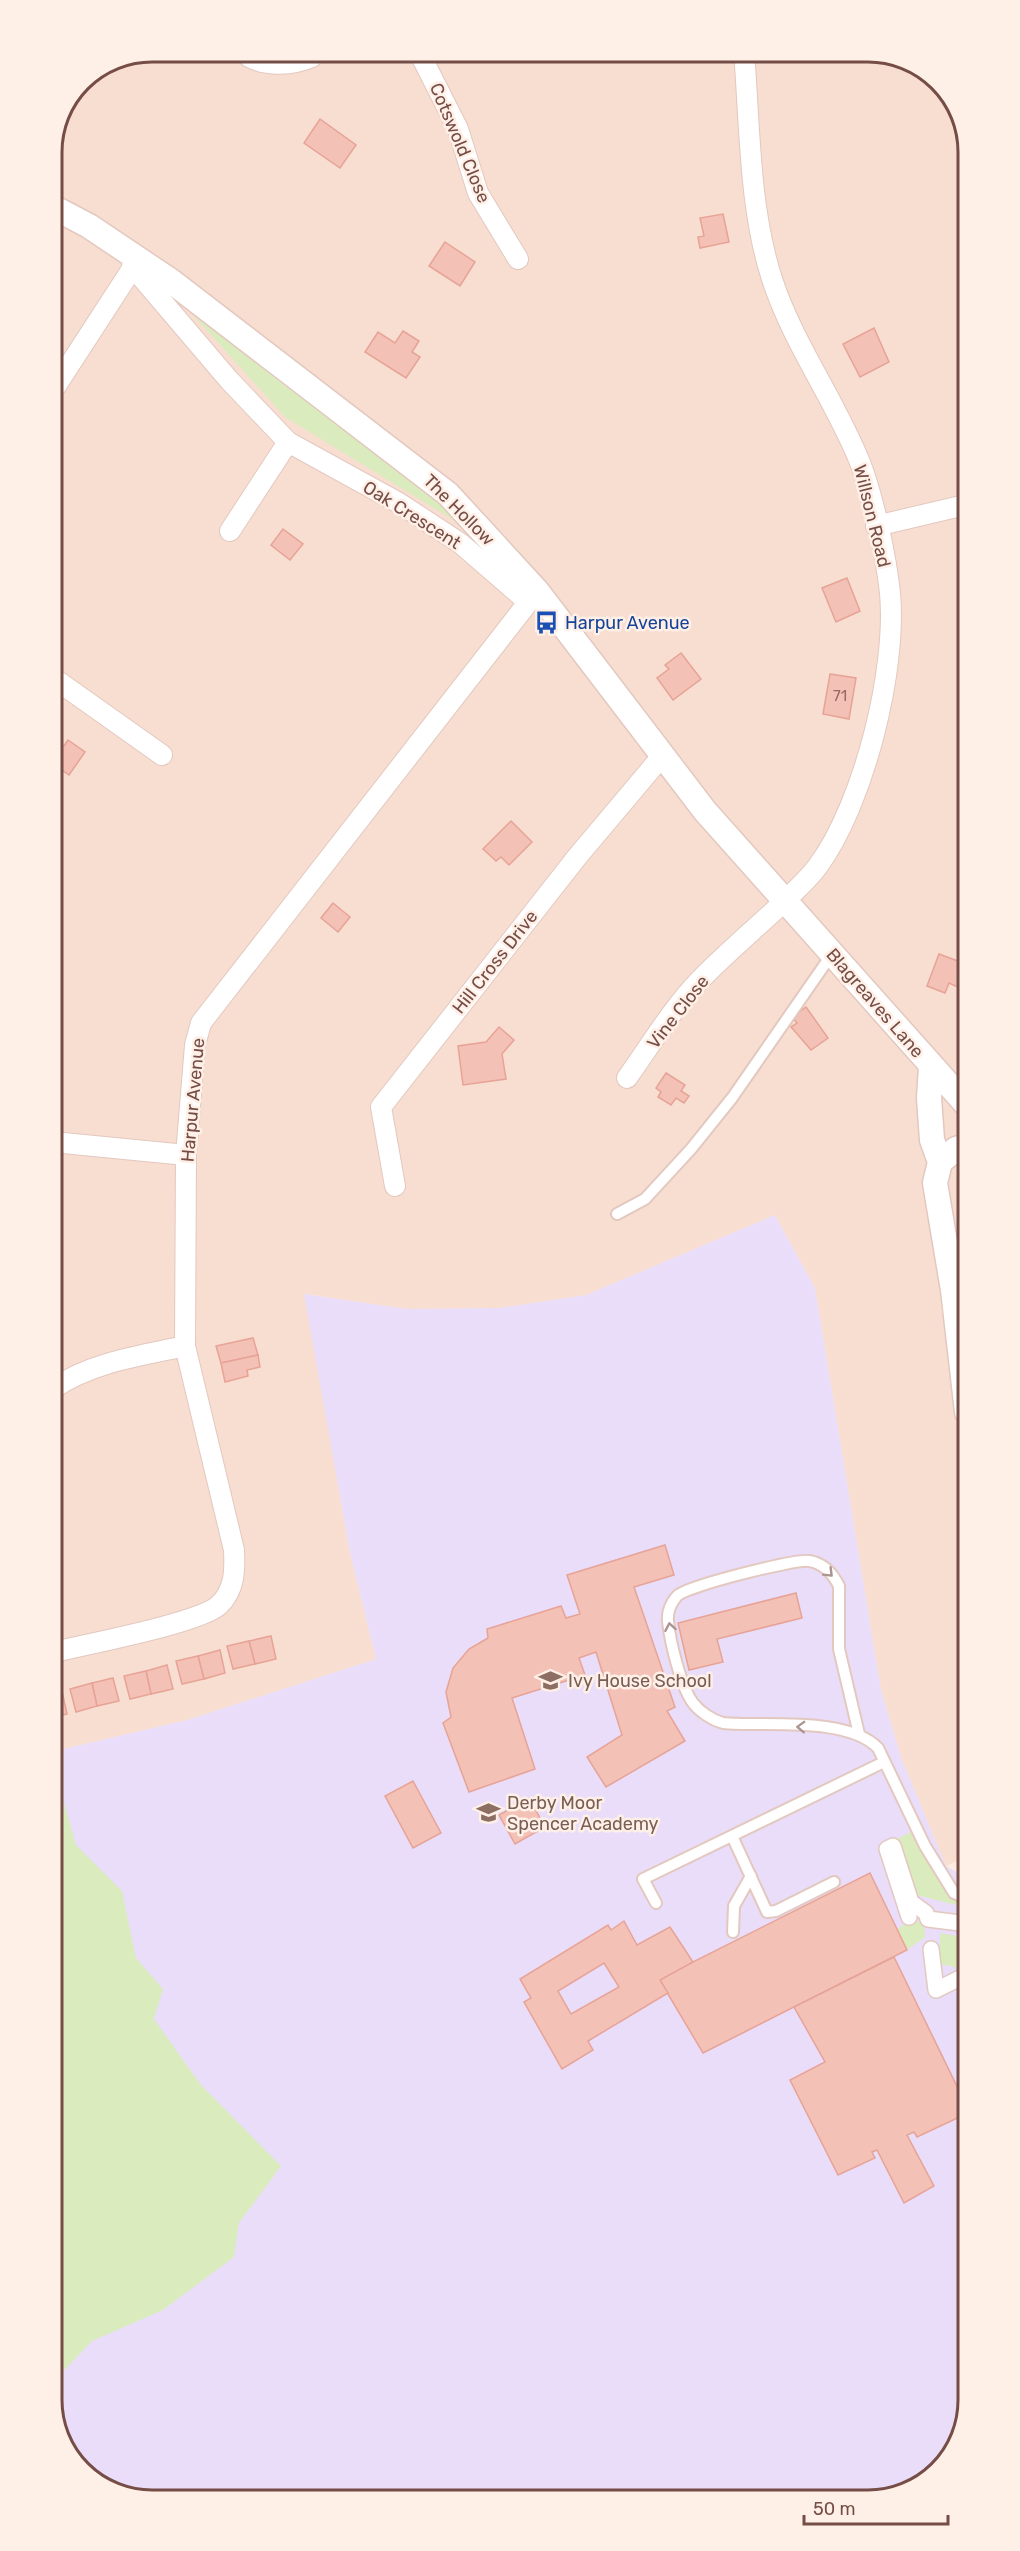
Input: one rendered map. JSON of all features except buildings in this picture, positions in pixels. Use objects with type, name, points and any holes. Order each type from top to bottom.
[{"type":"street","points":[[267,62],[274,64],[297,62]]},
{"type":"street","name":"Cotswold Close","points":[[424,62],[458,129],[478,194],[518,259]]},
{"type":"street","name":"Willson Road","points":[[745,62],[758,211],[771,275],[784,310],[861,466],[890,595],[890,630],[884,679],[866,766],[848,812],[819,866],[785,901]]},
{"type":"street","name":"The Hollow","points":[[62,212],[89,226],[448,494],[705,811],[785,901]]},
{"type":"street","points":[[62,377],[136,262]]},
{"type":"street","name":"Oak Crescent","points":[[136,262],[229,380],[288,442],[399,503],[460,543],[532,596]]},
{"type":"street","points":[[230,531],[288,442]]},
{"type":"street","points":[[876,526],[958,507]]},
{"type":"street","name":"Harpur Avenue","points":[[62,1650],[192,1618],[218,1606],[231,1589],[235,1572],[234,1550],[185,1346],[186,1155],[195,1045],[201,1023],[532,596]]},
{"type":"street","points":[[62,684],[162,755]]},
{"type":"street","name":"Hill Cross Drive","points":[[395,1186],[381,1107],[577,857],[662,756]]},
{"type":"street","name":"Blagreaves Lane","points":[[785,901],[958,1096]]},
{"type":"street","name":"Vine Close","points":[[627,1077],[697,983],[785,901]]},
{"type":"street","points":[[931,1067],[928,1098],[932,1140],[940,1162],[935,1183],[958,1334]]},
{"type":"street","points":[[62,1143],[186,1155]]},
{"type":"street","points":[[940,1162],[958,1148]]},
{"type":"street","points":[[62,1382],[74,1374],[100,1364],[185,1346]]},
{"type":"street","points":[[909,1917],[887,1849],[893,1846],[911,1902],[926,1913],[928,1919],[958,1923]]},
{"type":"street","points":[[932,1949],[936,1989],[958,1979]]},
{"type":"lane","points":[[617,1215],[645,1199],[691,1149],[732,1098],[832,954]]},
{"type":"lane","points":[[859,1734],[839,1649],[839,1586],[822,1566],[802,1560],[696,1586],[679,1593],[673,1602],[668,1620],[684,1689],[694,1705],[709,1717],[723,1723],[827,1728],[859,1734],[878,1748],[926,1846],[954,1893],[958,1895]]},
{"type":"lane","points":[[656,1903],[643,1879],[884,1762]]},
{"type":"lane","points":[[732,1836],[767,1912],[834,1882]]},
{"type":"lane","points":[[733,1932],[734,1906],[751,1876]]},
{"type":"shaded area","points":[[151,62],[875,62],[898,66],[923,80],[936,92],[954,122],[958,139],[958,1861],[946,1866],[902,1760],[881,1690],[815,1288],[775,1215],[586,1295],[499,1308],[407,1309],[305,1294],[350,1553],[376,1659],[187,1720],[62,1749],[62,145],[71,112],[88,88],[101,77],[117,68],[134,63]]},
{"type":"shaded area","name":"Derby Moor Spencer Academy","points":[[775,1215],[815,1288],[881,1690],[902,1760],[946,1866],[958,1873],[958,2412],[949,2439],[936,2459],[923,2471],[898,2485],[869,2490],[145,2489],[122,2485],[97,2471],[84,2459],[66,2429],[63,2417],[62,1749],[187,1720],[376,1659],[350,1553],[304,1294],[407,1309],[499,1308],[586,1295]]},
{"type":"green space","points":[[176,296],[436,492],[460,524],[285,417]]},
{"type":"green space","points":[[62,1799],[76,1845],[122,1891],[136,1958],[163,1989],[154,2019],[201,2085],[281,2166],[239,2223],[234,2257],[163,2310],[92,2341],[62,2373]]},
{"type":"green space","points":[[913,1831],[954,1897],[958,1898],[958,1905],[913,1894],[897,1839]]},
{"type":"green space","points":[[910,1921],[924,1922],[925,1937],[907,1950],[897,1929]]},
{"type":"green space","points":[[940,1933],[958,1936],[958,1973],[955,1967],[940,1964]]},
{"type":"place","name":"Harpur Avenue","points":[[547,623]]},
{"type":"place","name":"Ivy House School","points":[[550,1681]]},
{"type":"place","name":"Derby Moor Spencer Academy","points":[[489,1813]]}]
